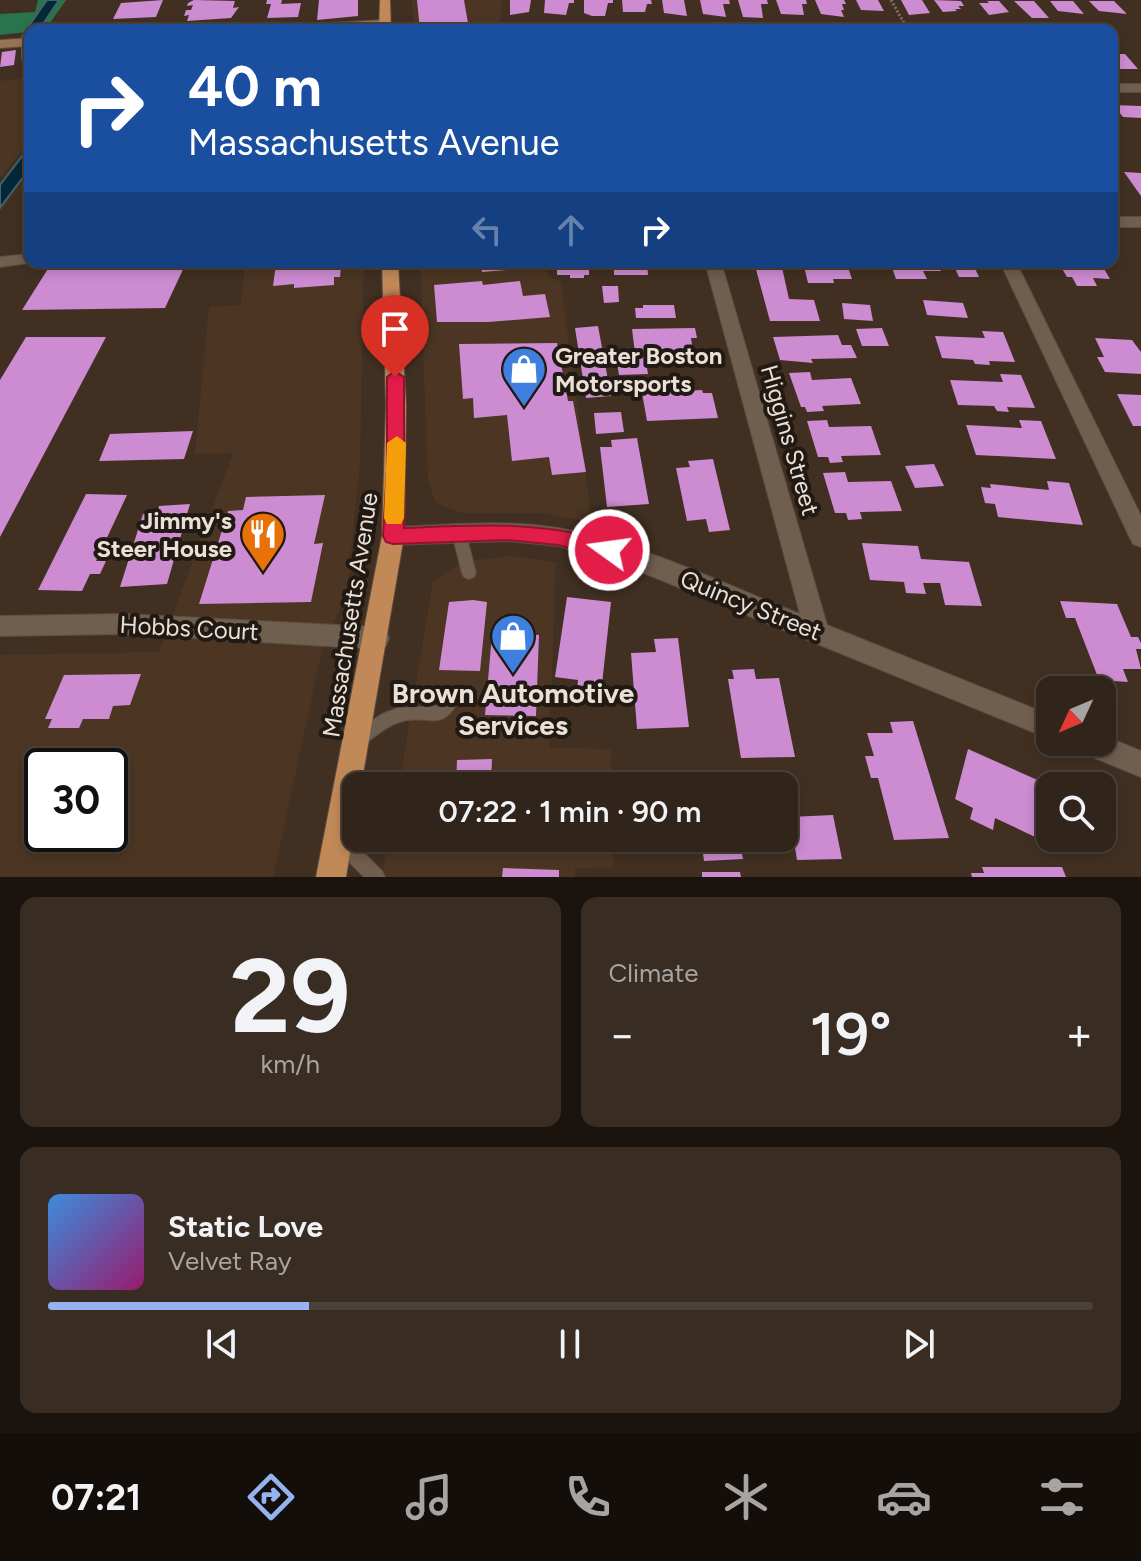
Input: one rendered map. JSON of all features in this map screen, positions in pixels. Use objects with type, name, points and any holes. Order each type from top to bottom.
[{"type":"main road","points":[[384,24],[385,0]]},
{"type":"main road","points":[[3,44],[24,42]]},
{"type":"main road","name":"Massachusetts Avenue","points":[[331,877],[377,638],[393,536],[397,421],[390,268]]},
{"type":"street","points":[[1118,88],[1141,88]]},
{"type":"street","points":[[1118,222],[1141,222]]},
{"type":"street","points":[[0,262],[24,260]]},
{"type":"street","name":"Higgins Street","points":[[715,268],[817,632]]},
{"type":"street","points":[[1011,268],[1141,538]]},
{"type":"street","name":"Quincy Street","points":[[393,536],[507,532],[545,536],[609,550],[1036,721]]},
{"type":"street","name":"Hobbs Court","points":[[0,626],[123,624],[377,638]]},
{"type":"street","points":[[1116,754],[1141,764]]},
{"type":"lane","points":[[459,534],[469,573]]},
{"type":"lane","points":[[358,739],[395,716],[437,714],[445,710],[454,694]]},
{"type":"lane","points":[[340,833],[354,855],[376,877]]},
{"type":"path","points":[[891,0],[905,24]]},
{"type":"shaded area","points":[[412,0],[502,0],[500,24],[414,24]]},
{"type":"shaded area","points":[[24,78],[24,148],[0,178],[0,81]]},
{"type":"shaded area","points":[[244,268],[364,268],[360,460],[347,593],[322,650],[273,877],[0,877],[0,655],[159,652],[233,453],[195,454],[209,307],[241,305]]},
{"type":"shaded area","points":[[420,268],[546,268],[548,276],[561,282],[592,523],[544,513],[462,513],[436,503],[428,481]]},
{"type":"shaded area","points":[[511,556],[556,562],[549,748],[611,749],[612,772],[401,772],[433,581],[462,562]]},
{"type":"shaded area","points":[[386,852],[613,852],[613,867],[575,868],[575,877],[382,877]]},
{"type":"green space","points":[[38,0],[66,0],[49,24],[24,24],[24,32],[0,35],[0,14],[35,12]]},
{"type":"water","points":[[47,0],[59,0],[43,24],[30,24]]},
{"type":"water","points":[[24,33],[24,65],[22,58]]},
{"type":"water","points":[[24,154],[24,176],[0,208],[0,185]]},
{"type":"building","points":[[163,0],[156,17],[113,19],[121,3]]},
{"type":"building","points":[[194,0],[235,1],[233,8],[239,7],[231,18],[187,21],[189,15],[184,16],[186,10],[191,10],[193,5],[187,6],[188,3]]},
{"type":"building","points":[[267,0],[282,0],[281,4],[301,3],[298,17],[267,18],[271,4],[266,4]]},
{"type":"building","points":[[319,0],[358,0],[358,16],[317,20]]},
{"type":"building","points":[[417,0],[464,0],[468,23],[419,24]]},
{"type":"building","points":[[510,0],[531,0],[529,12],[510,15]]},
{"type":"building","points":[[545,0],[574,0],[574,3],[569,3],[566,15],[544,13]]},
{"type":"building","points":[[584,0],[613,0],[613,3],[608,3],[605,16],[592,16],[584,13]]},
{"type":"building","points":[[622,0],[651,0],[652,4],[647,4],[645,12],[623,12]]},
{"type":"building","points":[[662,0],[684,0],[687,16],[664,13]]},
{"type":"building","points":[[700,0],[729,0],[730,4],[723,4],[726,17],[703,14]]},
{"type":"building","points":[[738,0],[767,0],[768,4],[761,4],[763,18],[743,17]]},
{"type":"building","points":[[776,0],[806,0],[807,4],[802,4],[804,15],[781,14]]},
{"type":"building","points":[[815,0],[844,0],[846,4],[842,4],[844,10],[841,10],[844,17],[821,14]]},
{"type":"building","points":[[856,0],[878,0],[884,11],[861,10]]},
{"type":"building","points":[[901,0],[922,0],[930,13],[909,15]]},
{"type":"building","points":[[934,0],[961,1],[964,6],[958,6],[961,9],[955,9],[957,11],[943,12]]},
{"type":"building","points":[[987,1],[999,1],[1009,12],[989,15],[979,3],[989,3]]},
{"type":"building","points":[[1014,1],[1034,1],[1049,18],[1032,18]]},
{"type":"building","points":[[1050,1],[1073,1],[1084,14],[1058,11]]},
{"type":"building","points":[[1089,1],[1114,1],[1127,14],[1099,11]]},
{"type":"building","points":[[16,50],[14,65],[0,67],[2,52]]},
{"type":"building","points":[[1118,54],[1125,54],[1138,69],[1118,69]]},
{"type":"building","points":[[1118,105],[1141,106],[1141,118],[1123,117]]},
{"type":"building","points":[[1124,172],[1141,173],[1141,196]]},
{"type":"building","points":[[48,268],[184,268],[165,308],[22,310]]},
{"type":"building","points":[[275,268],[341,268],[340,277],[334,277],[334,285],[273,286]]},
{"type":"building","points":[[481,268],[529,268],[482,272]]},
{"type":"building","points":[[557,268],[589,268],[589,275],[584,275],[584,278],[557,275]]},
{"type":"building","points":[[614,268],[647,268],[648,275],[614,275]]},
{"type":"building","points":[[756,268],[782,268],[789,299],[814,300],[820,321],[770,321]]},
{"type":"building","points":[[804,268],[848,268],[852,279],[833,279],[834,283],[808,283]]},
{"type":"building","points":[[892,268],[940,268],[941,271],[923,271],[927,279],[896,279]]},
{"type":"building","points":[[955,268],[975,268],[979,277],[959,277]]},
{"type":"building","points":[[1062,268],[1104,268],[1110,279],[1093,278],[1097,286],[1077,286],[1072,277],[1067,277]]},
{"type":"building","points":[[482,281],[483,285],[520,281],[523,296],[545,294],[550,317],[437,322],[434,285]]},
{"type":"building","points":[[602,286],[618,286],[619,302],[604,303]]},
{"type":"building","points":[[923,300],[963,303],[968,318],[927,315]]},
{"type":"building","points":[[842,303],[870,305],[873,321],[844,319]]},
{"type":"building","points":[[643,305],[674,305],[676,318],[636,318],[635,308],[643,308]]},
{"type":"building","points":[[598,326],[611,396],[586,398],[575,328]]},
{"type":"building","points":[[695,328],[697,338],[691,338],[694,358],[678,358],[677,352],[635,353],[632,329]]},
{"type":"building","points":[[882,328],[889,346],[862,346],[856,329]]},
{"type":"building","points":[[982,331],[1003,332],[1015,362],[989,361],[990,365],[975,364],[973,360],[942,358],[935,336],[985,338]]},
{"type":"building","points":[[838,335],[842,345],[851,345],[857,358],[811,359],[813,363],[780,360],[773,337]]},
{"type":"building","points":[[26,337],[106,337],[0,537],[0,380]]},
{"type":"building","points":[[1095,338],[1132,340],[1141,352],[1141,374],[1105,372],[1097,357],[1104,357]]},
{"type":"building","name":"Greater Boston Motorsports","points":[[557,343],[568,401],[573,401],[586,472],[552,475],[549,457],[512,461],[507,415],[474,418],[473,398],[463,399],[459,344]]},
{"type":"building","points":[[645,356],[648,374],[619,375],[616,357]]},
{"type":"building","points":[[810,372],[812,380],[851,378],[861,404],[822,406],[824,411],[807,412],[805,407],[801,407],[789,373]]},
{"type":"building","points":[[1000,374],[1021,375],[1035,408],[1007,407],[1009,412],[997,411],[994,406],[958,405],[950,380],[1003,382]]},
{"type":"building","points":[[702,390],[703,393],[712,393],[718,418],[647,421],[642,393]]},
{"type":"building","points":[[1117,394],[1141,395],[1141,426],[1133,426]]},
{"type":"building","points":[[621,412],[624,432],[596,434],[594,413]]},
{"type":"building","points":[[827,420],[829,427],[871,426],[881,455],[841,456],[843,462],[830,463],[828,457],[818,457],[807,421]]},
{"type":"building","points":[[1019,420],[1041,421],[1056,459],[976,455],[966,425],[1022,428]]},
{"type":"building","points":[[193,431],[184,459],[99,461],[110,434]]},
{"type":"building","points":[[637,438],[649,504],[607,507],[600,447],[612,447],[611,440]]},
{"type":"building","points":[[713,459],[730,530],[709,532],[706,519],[687,521],[676,468],[690,467],[688,461]]},
{"type":"building","points":[[934,464],[944,486],[915,488],[905,466]]},
{"type":"building","points":[[845,472],[848,482],[891,481],[902,511],[860,512],[862,519],[848,520],[846,513],[835,513],[823,473]]},
{"type":"building","points":[[1047,481],[1069,483],[1083,525],[998,517],[995,504],[985,503],[981,487],[991,488],[990,484],[1049,490]]},
{"type":"building","points":[[86,494],[127,495],[96,561],[106,561],[100,574],[90,574],[82,591],[38,590]]},
{"type":"building","name":"Jimmy's Steer House","points":[[325,495],[314,544],[323,543],[311,602],[199,604],[228,511],[243,510],[246,497]]},
{"type":"building","points":[[190,504],[167,584],[120,587],[143,514],[157,514],[159,506]]},
{"type":"building","points":[[862,543],[918,546],[921,559],[969,562],[982,606],[945,605],[940,583],[923,583],[926,594],[906,593],[904,582],[870,580]]},
{"type":"building","points":[[567,597],[611,602],[601,693],[577,690],[578,680],[555,677]]},
{"type":"building","points":[[1060,601],[1117,604],[1131,637],[1138,637],[1141,643],[1141,649],[1136,649],[1141,669],[1123,669],[1128,682],[1116,681],[1116,676],[1097,676],[1075,618],[1066,618]]},
{"type":"building","points":[[449,602],[487,602],[480,671],[439,670]]},
{"type":"building","name":"Brown Automotive Services","points":[[492,634],[539,635],[536,716],[485,715]]},
{"type":"building","points":[[678,638],[689,727],[637,729],[631,653],[656,652],[654,639]]},
{"type":"building","points":[[754,669],[756,679],[779,678],[795,757],[741,758],[728,679],[734,679],[732,670]]},
{"type":"building","points":[[141,674],[130,705],[113,706],[109,719],[83,719],[79,728],[48,728],[52,719],[45,719],[64,675]]},
{"type":"building","points":[[913,721],[949,838],[894,840],[878,778],[871,778],[865,756],[874,756],[867,733],[893,733],[890,722]]},
{"type":"building","points":[[968,749],[1036,779],[1036,837],[995,818],[993,830],[970,819],[973,808],[955,799]]},
{"type":"building","points":[[492,759],[491,772],[457,772],[457,760]]},
{"type":"building","points":[[833,815],[842,859],[797,860],[798,817]]},
{"type":"building","points":[[703,852],[742,852],[743,859],[704,861]]},
{"type":"building","points":[[982,867],[1062,867],[1066,877],[972,877],[971,873],[984,873]]},
{"type":"building","points":[[503,868],[559,870],[559,877],[502,877]]},
{"type":"building","points":[[702,872],[740,872],[741,877],[702,877]]},
{"type":"slow traffic","points":[[394,518],[397,443]]},
{"type":"place","name":"Greater Boston Motorsports","points":[[524,408]]},
{"type":"place","name":"Jimmy's Steer House","points":[[263,573]]},
{"type":"place","name":"Brown Automotive Services","points":[[513,675]]},
{"type":"route","points":[[395,377],[397,469],[393,536],[507,532],[558,537],[609,550]]}]
